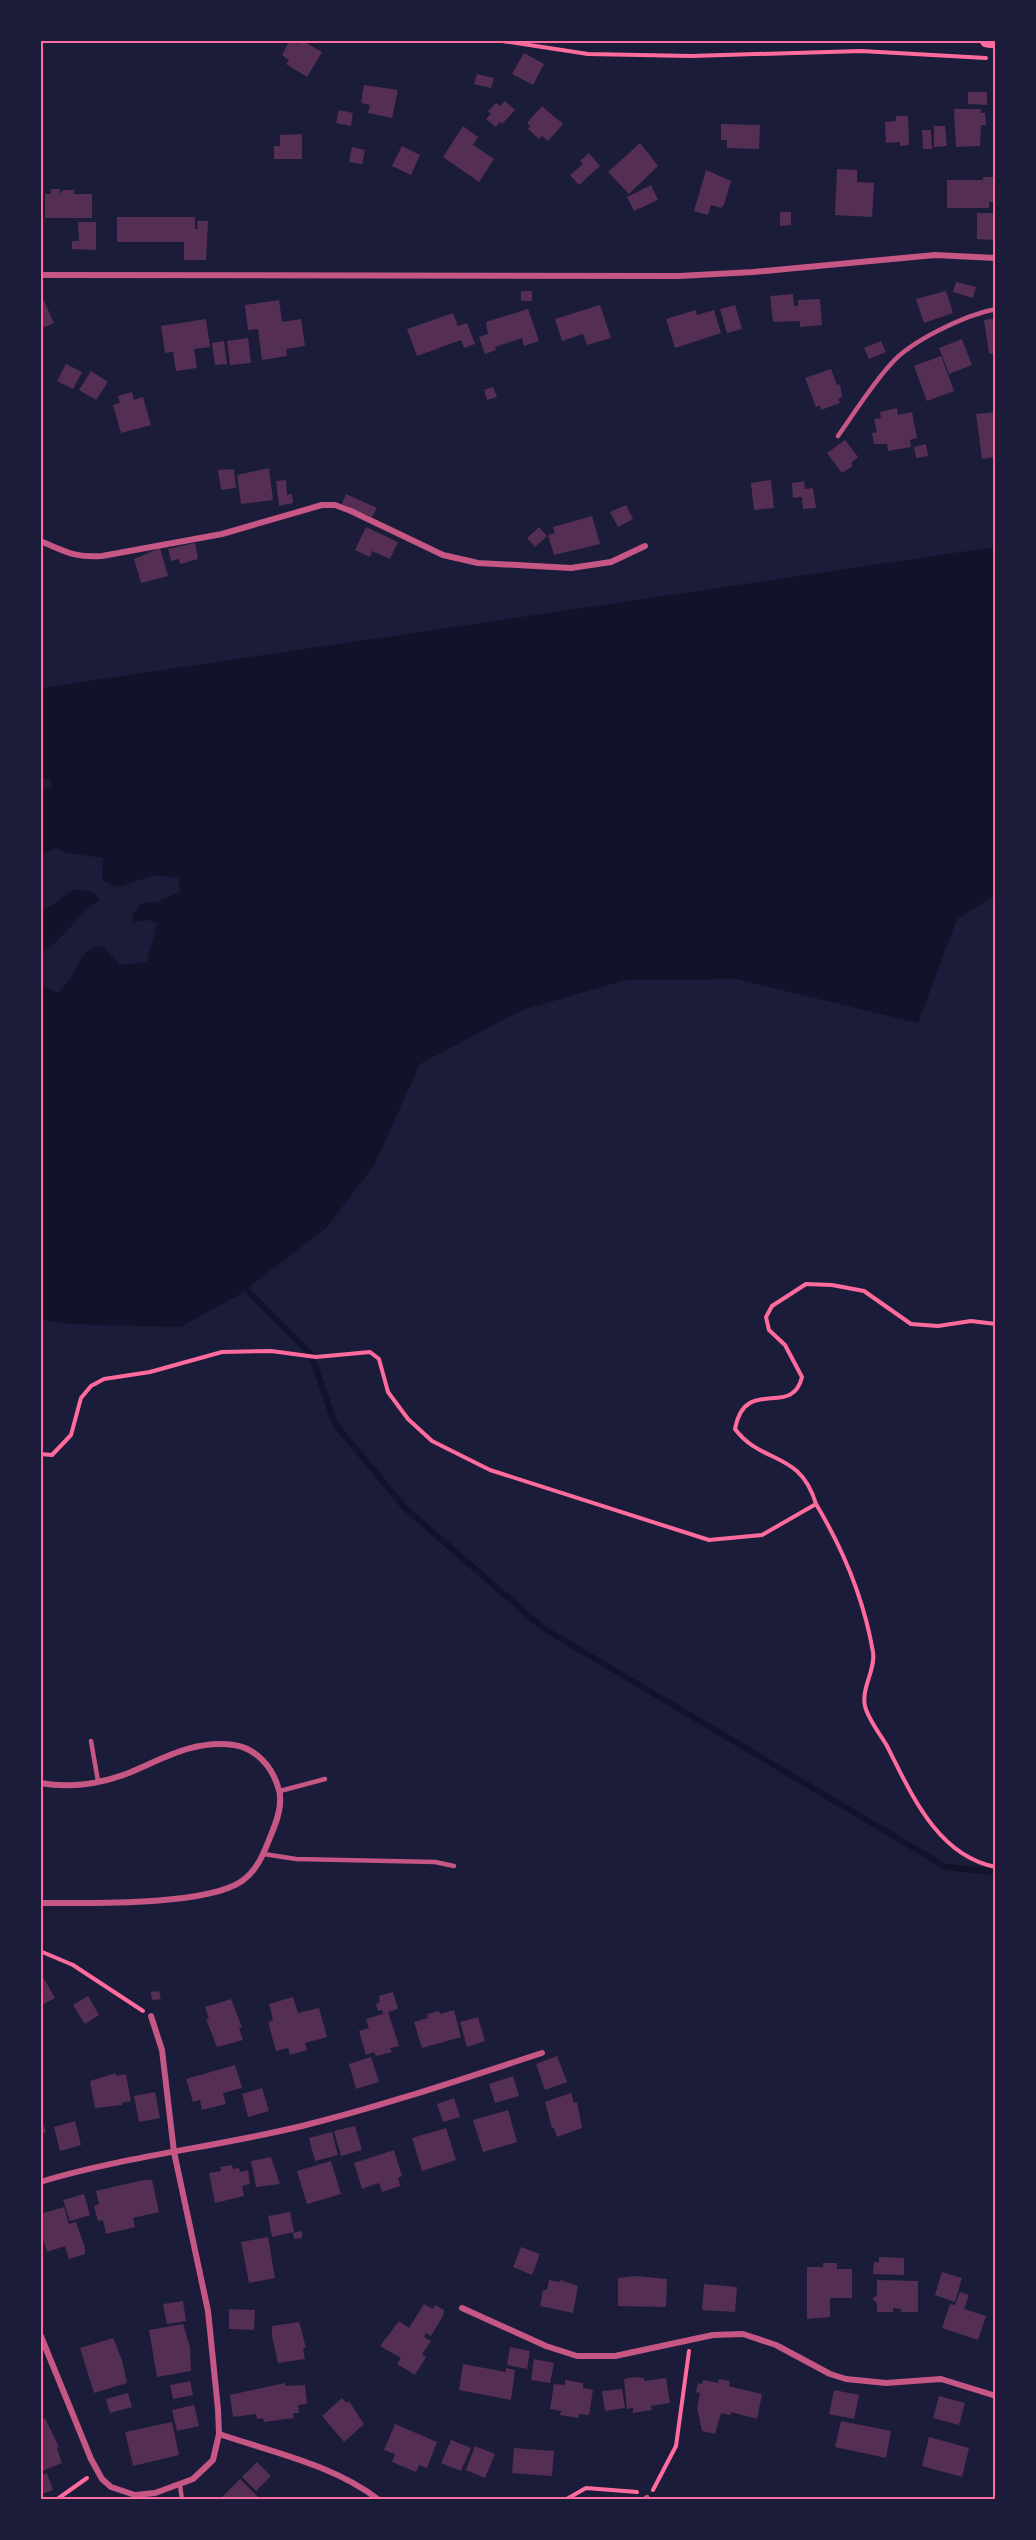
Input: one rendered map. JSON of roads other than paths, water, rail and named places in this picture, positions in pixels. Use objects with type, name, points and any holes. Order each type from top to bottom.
[{"type":"main road","points":[[987,40],[996,41]]},
{"type":"street","points":[[40,275],[679,276],[935,255],[996,258]]},
{"type":"street","points":[[40,541],[69,555],[82,558],[102,556],[222,534],[322,505],[335,505],[443,555],[478,563],[571,568],[611,562],[645,546]]},
{"type":"street","points":[[40,1783],[57,1786],[98,1781],[127,1773],[166,1755],[190,1748],[235,1745],[255,1753],[263,1761],[275,1776],[280,1791],[280,1808],[264,1854],[252,1872],[241,1882],[205,1896],[99,1904],[40,1903]]},
{"type":"street","points":[[40,2334],[96,2471],[111,2487],[135,2495],[156,2493],[194,2479],[213,2460],[219,2434],[208,2311],[174,2152],[165,2067],[151,2016]]},
{"type":"street","points":[[40,2182],[122,2162],[302,2126],[413,2095],[542,2053]]},
{"type":"street","points":[[462,2308],[546,2346],[577,2356],[615,2356],[727,2333],[743,2334],[776,2345],[830,2374],[846,2379],[886,2383],[941,2379],[996,2396]]},
{"type":"street","points":[[219,2434],[320,2468],[346,2479],[379,2499]]},
{"type":"lane","points":[[838,436],[890,365],[901,354],[968,318],[996,309]]},
{"type":"lane","points":[[91,1741],[98,1781]]},
{"type":"lane","points":[[280,1791],[325,1779]]},
{"type":"lane","points":[[264,1854],[296,1859],[379,1859],[435,1862],[454,1866]]},
{"type":"lane","points":[[180,2485],[182,2499]]},
{"type":"waterway","points":[[246,1289],[311,1354],[335,1424],[405,1508],[543,1628],[946,1867],[996,1872]]}]
